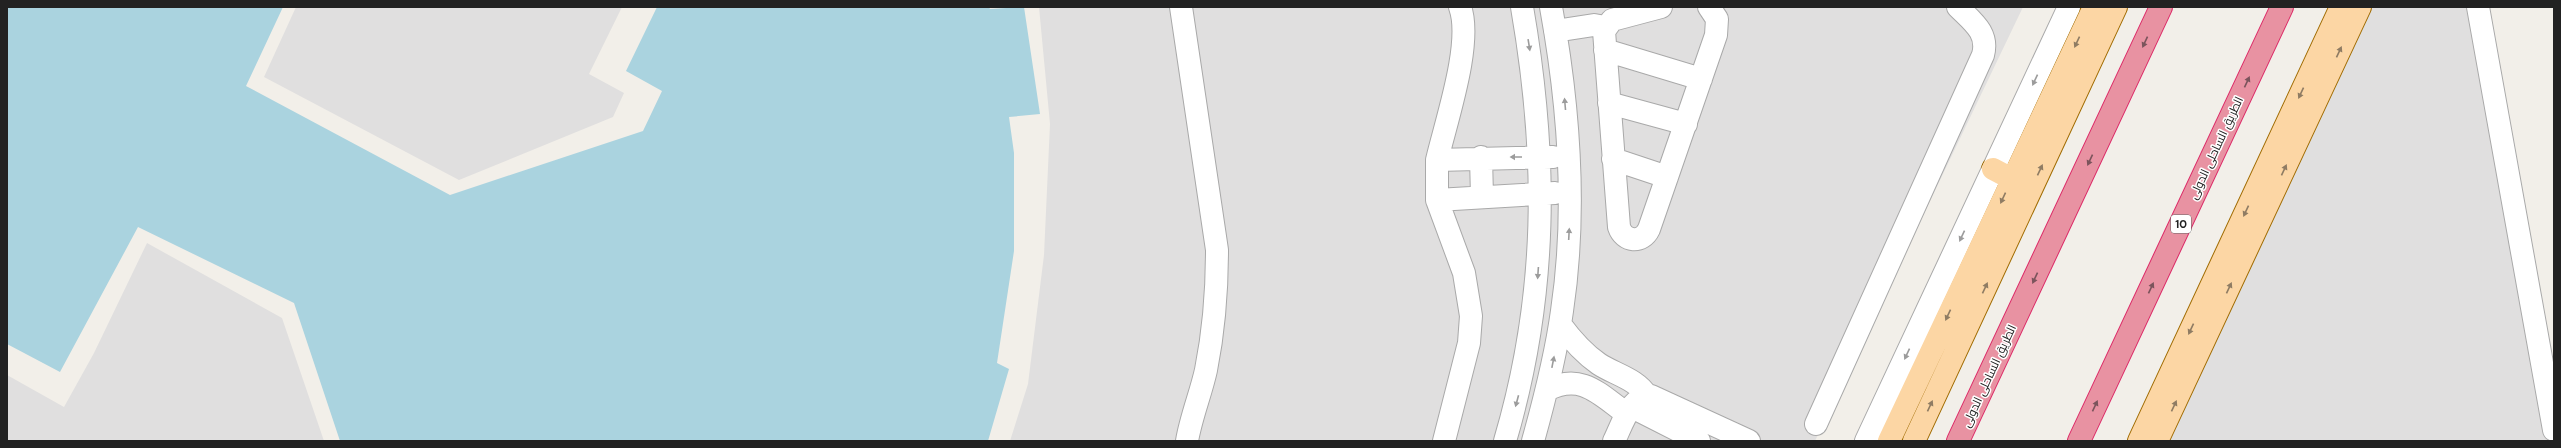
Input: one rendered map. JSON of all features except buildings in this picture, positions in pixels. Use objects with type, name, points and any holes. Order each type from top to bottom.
[{"type":"highway","name":"الطريق الساحلى الدولى","points":[[1958,441],[2161,7]]},
{"type":"highway","name":"الطريق الساحلى الدولى","points":[[2079,441],[2282,7]]},
{"type":"main road","points":[[1889,441],[2094,7]]},
{"type":"main road","points":[[1914,441],[2116,7]]},
{"type":"main road","points":[[2139,441],[2341,7]]},
{"type":"main road","points":[[2157,441],[2360,7]]},
{"type":"main road","points":[[1993,169],[2012,179]]},
{"type":"street","points":[[1182,7],[1214,222],[1217,257],[1211,341],[1200,397],[1187,441]]},
{"type":"street","points":[[1444,441],[1469,343],[1471,316],[1464,272],[1436,200],[1437,160],[1461,60],[1463,16],[1460,7]]},
{"type":"street","points":[[1505,441],[1517,400],[1534,311],[1540,193],[1540,157],[1534,87],[1522,7]]},
{"type":"street","points":[[1533,441],[1547,390],[1560,324],[1567,272],[1570,193],[1569,157],[1565,100],[1551,7]]},
{"type":"street","points":[[1555,31],[1594,25],[1605,27],[1616,19],[1661,7]]},
{"type":"street","points":[[1605,27],[1605,50],[1619,227],[1624,236],[1638,239],[1647,234],[1686,124],[1718,27],[1717,19],[1709,7]]},
{"type":"street","points":[[1816,424],[1983,55],[1985,48],[1984,35],[1958,7]]},
{"type":"street","points":[[1866,441],[2069,7]]},
{"type":"street","points":[[2478,7],[2554,430]]},
{"type":"street","points":[[1605,50],[1701,80]]},
{"type":"street","points":[[1609,103],[1686,124]]},
{"type":"street","points":[[1437,160],[1480,157],[1569,157]]},
{"type":"street","points":[[1480,157],[1482,197]]},
{"type":"street","points":[[1614,159],[1667,177]]},
{"type":"street","points":[[1436,200],[1540,193],[1570,193]]},
{"type":"street","points":[[1560,324],[1586,354],[1637,385],[1635,406],[1614,441]]},
{"type":"street","points":[[1600,395],[1615,373]]},
{"type":"street","points":[[1547,390],[1556,385],[1574,382],[1584,384],[1600,395],[1635,406],[1699,441]]},
{"type":"street","points":[[1635,406],[1656,396],[1749,441]]},
{"type":"shaded area","points":[[296,7],[622,7],[589,74],[624,93],[613,117],[459,180],[264,77]]},
{"type":"shaded area","points":[[1039,7],[2023,7],[1815,441],[1010,441],[1028,384],[1044,255],[1050,124]]},
{"type":"shaded area","points":[[2361,7],[2480,7],[2554,401],[2554,441],[2156,441]]},
{"type":"shaded area","points":[[147,243],[282,318],[324,441],[7,441],[7,375],[64,407],[94,353]]},
{"type":"water","points":[[7,7],[283,7],[246,86],[450,195],[643,131],[662,91],[626,71],[657,7],[989,7],[990,9],[1024,7],[1040,114],[1009,117],[1014,153],[1014,251],[997,363],[1009,369],[988,441],[340,441],[294,303],[138,227],[60,372],[7,344]]}]
